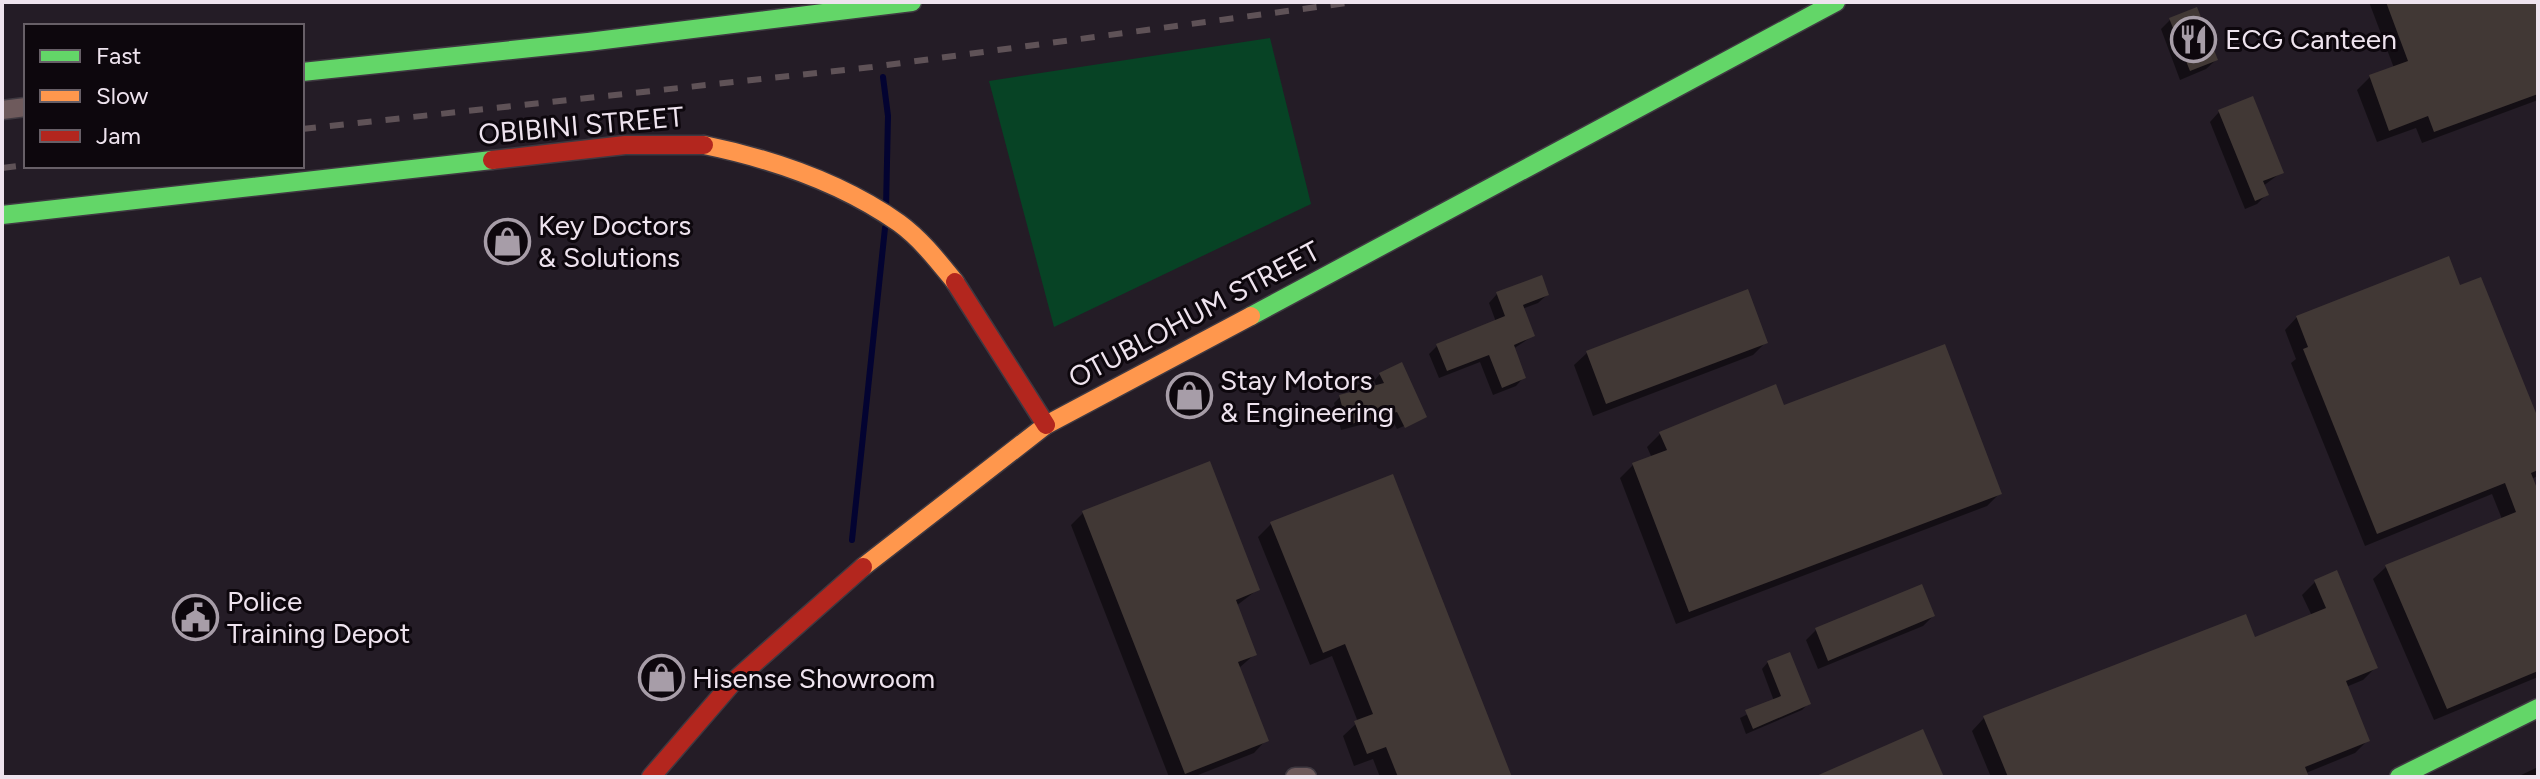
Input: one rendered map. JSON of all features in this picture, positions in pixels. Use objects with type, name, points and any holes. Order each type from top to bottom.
[{"type":"street","points":[[304,72],[588,42],[912,2]]},
{"type":"street","name":"OTUBLOHUM STREET","points":[[651,777],[733,682],[773,644],[901,535],[1046,425],[1836,2]]},
{"type":"street","points":[[2,110],[24,107]]},
{"type":"street","name":"OBIBINI STREET","points":[[2,215],[625,145],[697,143],[788,167],[844,189],[900,224],[923,244],[967,296],[1046,425]]},
{"type":"street","points":[[2399,777],[2538,708]]},
{"type":"street","points":[[1295,777],[1307,777]]},
{"type":"green space","points":[[1270,38],[1311,204],[1054,327],[989,81]]},
{"type":"building","points":[[2386,2],[2538,2],[2538,94],[2434,132],[2428,116],[2389,131],[2369,75],[2408,61]]},
{"type":"building","name":"ECG Canteen","points":[[2197,7],[2218,60],[2190,71],[2169,18]]},
{"type":"building","points":[[2253,96],[2284,173],[2263,181],[2269,195],[2255,201],[2218,110]]},
{"type":"building","points":[[2449,256],[2460,285],[2481,277],[2538,418],[2538,470],[2531,473],[2538,491],[2538,671],[2447,709],[2385,565],[2516,512],[2505,483],[2377,534],[2303,349],[2308,347],[2296,316]]},
{"type":"building","points":[[1542,275],[1549,295],[1523,305],[1535,336],[1514,345],[1526,378],[1502,388],[1489,355],[1447,371],[1436,344],[1505,316],[1496,292]]},
{"type":"building","points":[[1748,289],[1768,343],[1606,404],[1586,351]]},
{"type":"building","points":[[1945,344],[2002,494],[1689,612],[1632,463],[1667,450],[1659,432],[1776,384],[1784,405]]},
{"type":"building","points":[[1402,362],[1427,417],[1405,428],[1397,412],[1347,425],[1339,395],[1384,383],[1379,373]]},
{"type":"building","points":[[1210,461],[1260,590],[1236,600],[1257,655],[1238,662],[1269,741],[1185,774],[1082,511]]},
{"type":"building","points":[[1393,474],[1512,777],[1398,777],[1386,747],[1367,754],[1354,721],[1373,714],[1345,644],[1323,653],[1270,522]]},
{"type":"building","points":[[2337,570],[2378,668],[2346,681],[2370,741],[2305,767],[2309,777],[2008,777],[1983,716],[2246,614],[2255,637],[2326,608],[2314,580]]},
{"type":"building","points":[[1922,584],[1935,616],[1828,661],[1815,628]]},
{"type":"building","points":[[1790,652],[1811,704],[1753,729],[1745,710],[1781,696],[1767,661]]},
{"type":"building","points":[[1923,729],[1944,777],[1814,777]]},
{"type":"waterway","points":[[883,77],[888,116],[886,208]]},
{"type":"waterway","points":[[852,540],[885,228]]},
{"type":"railway","points":[[304,129],[872,67],[1354,2]]},
{"type":"railway","points":[[2,168],[24,165]]},
{"type":"traffic: fast","points":[[304,72],[588,42],[912,2]]},
{"type":"traffic: fast","points":[[1251,316],[1836,2]]},
{"type":"traffic: fast","points":[[2,215],[492,160]]},
{"type":"traffic: fast","points":[[2399,777],[2538,708]]},
{"type":"traffic: slow","points":[[704,145],[781,165],[854,196],[907,229],[955,282]]},
{"type":"traffic: slow","points":[[863,567],[1046,425],[1251,316]]},
{"type":"traffic: jam","points":[[492,160],[625,145],[704,145]]},
{"type":"traffic: jam","points":[[955,282],[1046,425]]},
{"type":"traffic: jam","points":[[651,777],[733,682],[863,567]]},
{"type":"place","name":"ECG Canteen","points":[[2194,39]]},
{"type":"place","name":"Key Doctors & Solutions","points":[[507,241]]},
{"type":"place","name":"Stay Motors & Engineering","points":[[1189,396]]},
{"type":"place","name":"Police Training Depot","points":[[196,617]]},
{"type":"place","name":"Hisense Showroom","points":[[661,678]]}]
